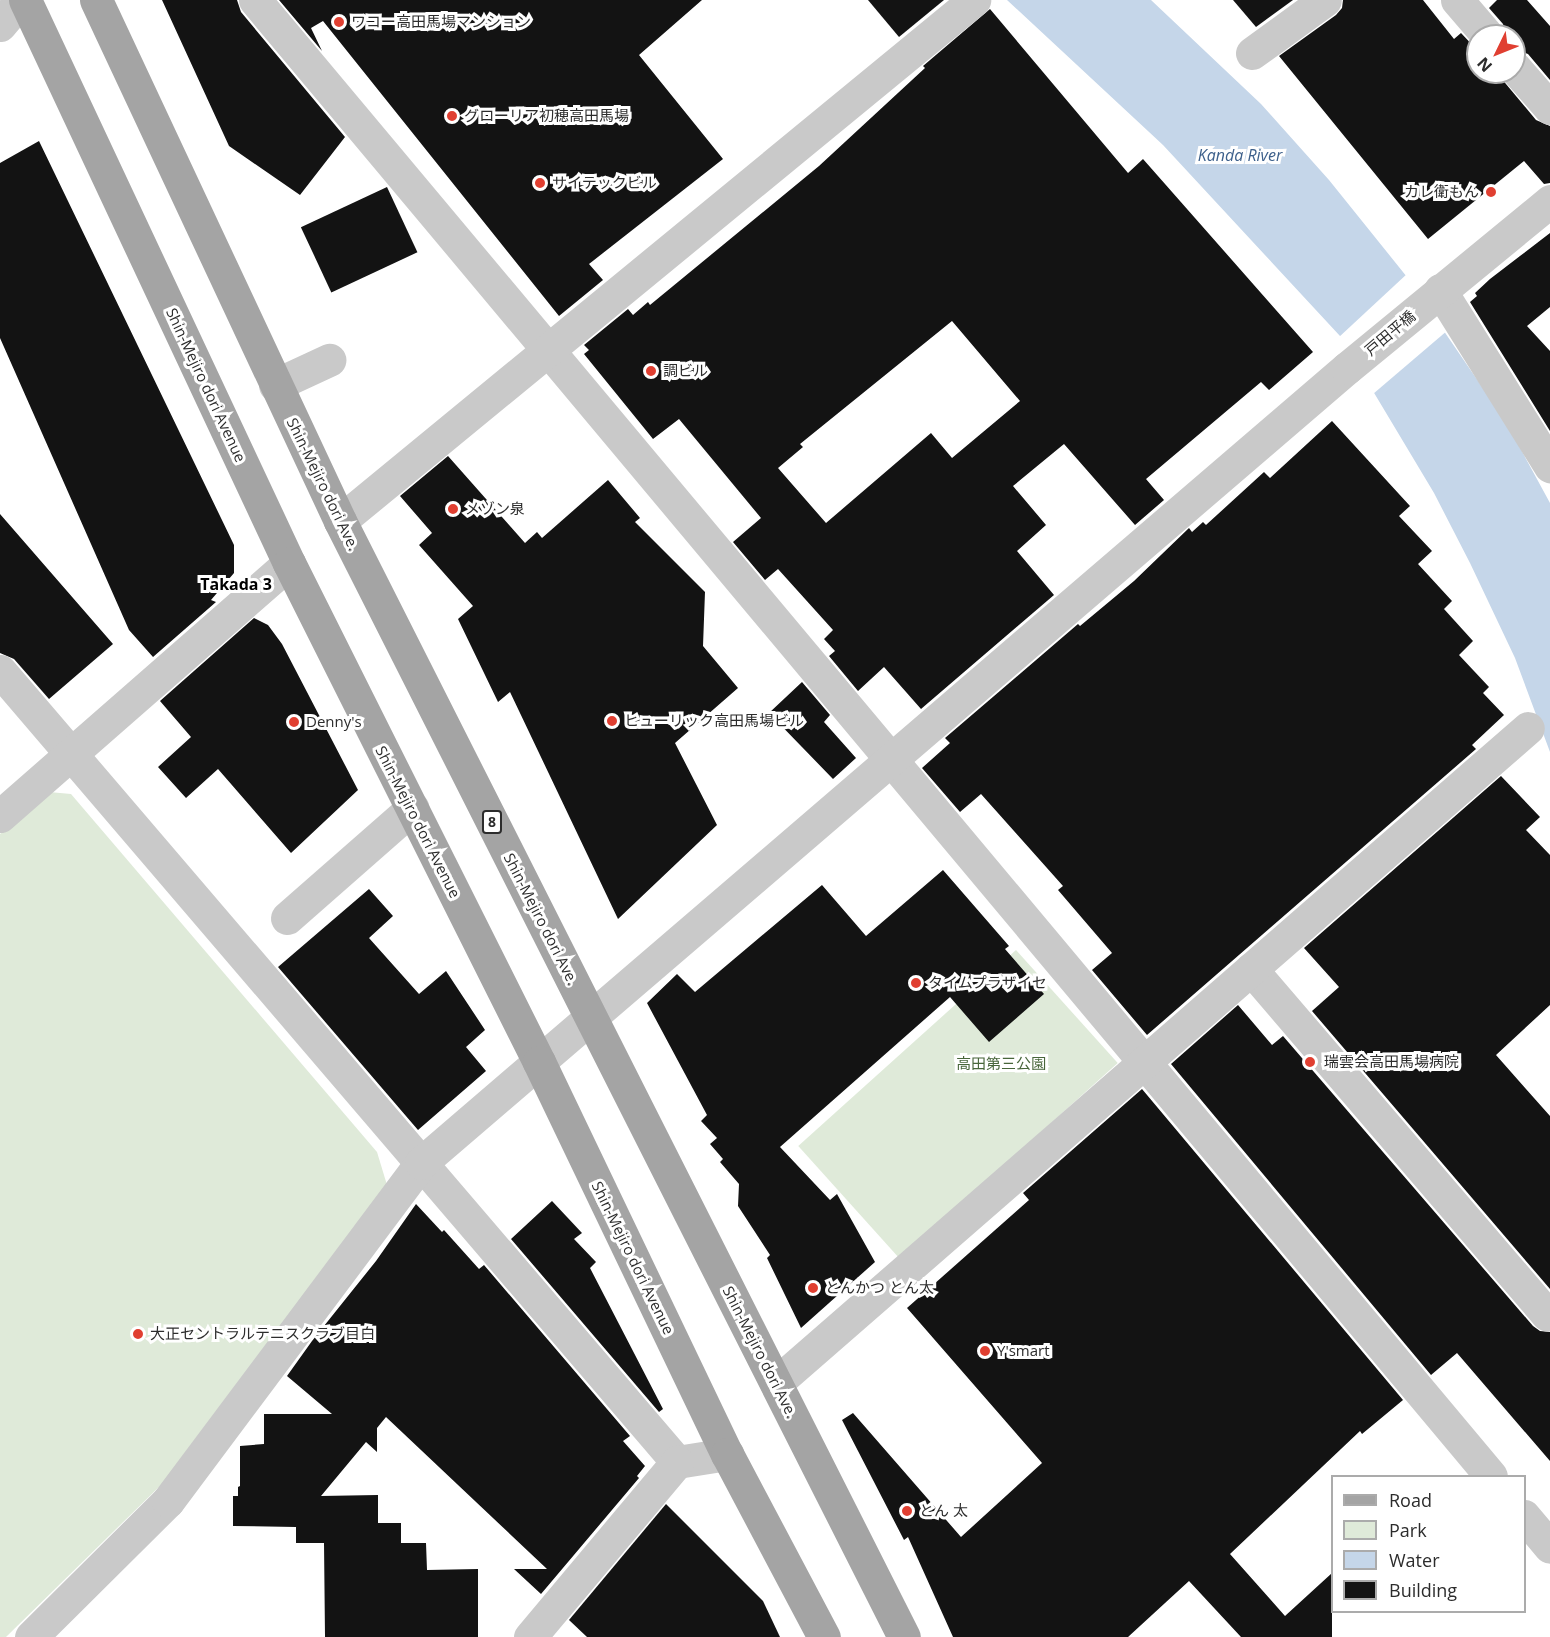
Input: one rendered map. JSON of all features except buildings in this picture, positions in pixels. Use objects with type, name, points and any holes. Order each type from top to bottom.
[{"type":"main road","name":"Shin-Mejiro dori Avenue","points":[[23,0],[289,563],[539,1062],[727,1454],[824,1637]]},
{"type":"main road","name":"Shin-Mejiro dori Ave.","points":[[96,0],[340,521],[904,1637]]},
{"type":"street","points":[[0,25],[23,0]]},
{"type":"street","points":[[255,0],[1490,1475]]},
{"type":"street","points":[[340,521],[974,0]]},
{"type":"street","points":[[1252,53],[1325,0]]},
{"type":"street","points":[[1457,0],[1478,24]]},
{"type":"street","points":[[1526,81],[1550,108]]},
{"type":"street","name":"戸田平橋","points":[[31,1637],[73,1610],[168,1501],[187,1492],[421,1163],[1347,368],[1549,205]]},
{"type":"street","points":[[1436,294],[1550,466]]},
{"type":"street","points":[[275,385],[329,360]]},
{"type":"street","points":[[0,816],[289,563]]},
{"type":"street","points":[[0,671],[677,1462]]},
{"type":"street","points":[[776,1383],[1528,728]]},
{"type":"street","points":[[287,918],[412,808]]},
{"type":"street","points":[[1251,969],[1547,1314]]},
{"type":"street","points":[[530,1637],[677,1462],[727,1454]]},
{"type":"street","points":[[1526,1518],[1550,1547]]},
{"type":"green space","name":"大正セントラルテニスクラブ目白","points":[[49,792],[71,794],[377,1152],[387,1185],[163,1483],[6,1637],[0,1637],[0,834]]},
{"type":"green space","name":"高田第三公園","points":[[1016,950],[1118,1063],[900,1259],[798,1146]]},
{"type":"water","name":"Kanda River","points":[[1007,0],[1151,0],[1261,104],[1329,180],[1407,277],[1506,422],[1550,503],[1550,752],[1515,658],[1470,563],[1434,493],[1340,336],[1163,145]]},
{"type":"pier","points":[[1408,273],[1448,330],[1373,394],[1338,338]]},
{"type":"place","name":"ワコー高田馬場マンション","points":[[339,22]]},
{"type":"place","name":"グローリア初穂高田馬場","points":[[452,116]]},
{"type":"place","name":"サイテックビル","points":[[540,183]]},
{"type":"place","name":"カレ衛もん","points":[[1491,192]]},
{"type":"place","name":"調ビル","points":[[651,371]]},
{"type":"place","name":"メゾン泉","points":[[453,509]]},
{"type":"place","name":"ヒューリック高田馬場ビル","points":[[612,721]]},
{"type":"place","name":"Denny's","points":[[294,722]]},
{"type":"place","name":"タイムプラザイセ","points":[[916,983]]},
{"type":"place","name":"瑞雲会高田馬場病院","points":[[1310,1062]]},
{"type":"place","name":"とんかつ とん太","points":[[813,1288]]},
{"type":"place","name":"大正セントラルテニスクラブ目白","points":[[138,1334]]},
{"type":"place","name":"Y'smart","points":[[985,1351]]},
{"type":"place","name":"とん 太","points":[[907,1511]]},
{"type":"district","name":"Takada 3","points":[[236,584]]}]
